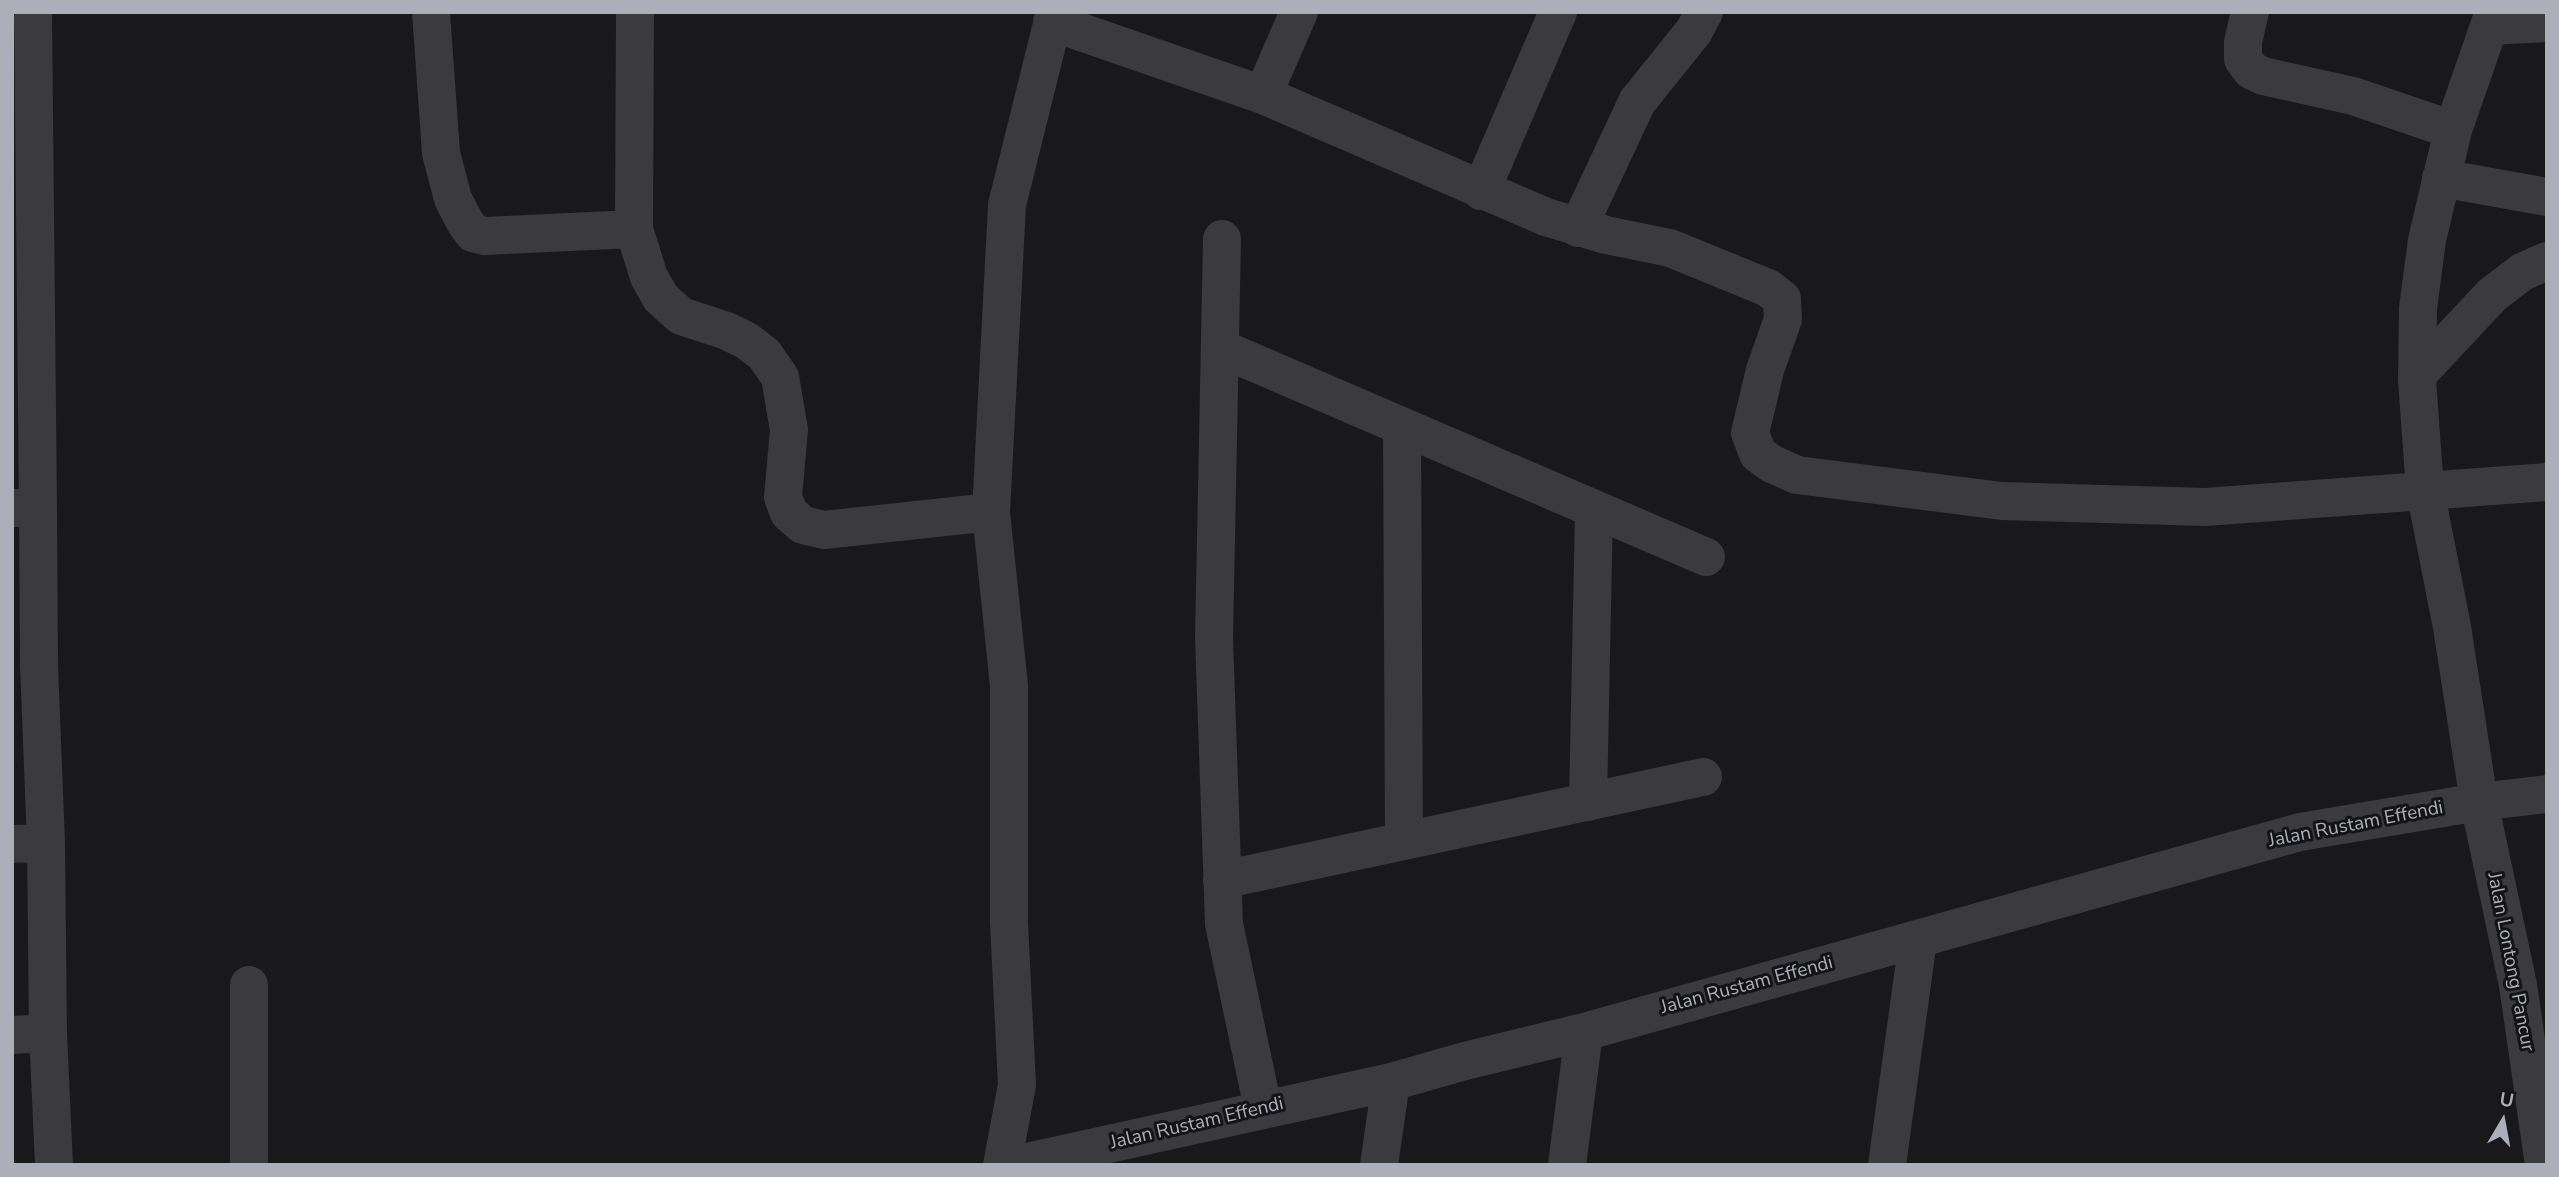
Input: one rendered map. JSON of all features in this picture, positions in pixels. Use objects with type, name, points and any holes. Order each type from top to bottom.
[{"type":"street","points":[[33,12],[23,189],[30,1034],[54,1165]]},
{"type":"street","points":[[431,12],[441,153],[453,199],[473,233],[485,236],[635,229]]},
{"type":"street","points":[[635,12],[635,229],[649,276],[661,298],[681,316],[727,331],[747,341],[764,354],[780,377],[789,430],[783,498],[789,513],[803,525],[824,530],[991,512]]},
{"type":"street","points":[[1263,95],[1299,12]]},
{"type":"street","points":[[1481,191],[1558,12]]},
{"type":"street","points":[[1578,228],[1637,102],[1694,31],[1704,12]]},
{"type":"street","points":[[2250,12],[2243,42],[2243,59],[2251,70],[2263,76],[2353,96],[2453,131]]},
{"type":"street","points":[[1002,1165],[1017,1085],[1010,923],[1009,687],[991,512],[1007,205],[1053,17],[1263,95],[1481,191],[1578,228],[1670,248],[1768,288],[1782,299],[1783,319],[1765,370],[1750,433],[1758,454],[1772,464],[1797,475],[2002,501],[2205,507],[2547,482]]},
{"type":"street","points":[[2491,19],[2547,23]]},
{"type":"street","name":"Jalan Lontong Pancur","points":[[2491,19],[2453,131],[2427,240],[2418,308],[2417,375],[2425,490],[2452,627],[2479,802],[2518,985],[2544,1165]]},
{"type":"street","points":[[2441,178],[2547,197]]},
{"type":"street","points":[[1222,239],[1214,638],[1223,924],[1263,1108]]},
{"type":"street","points":[[2417,375],[2492,296],[2522,272],[2547,261]]},
{"type":"street","points":[[1220,348],[1706,557]]},
{"type":"street","points":[[1402,426],[1404,841]]},
{"type":"street","points":[[1588,802],[1594,510]]},
{"type":"street","points":[[1222,880],[1703,777]]},
{"type":"street","name":"Jalan Rustam Effendi","points":[[1013,1165],[1391,1082],[1584,1032],[2300,832],[2479,802],[2547,794]]},
{"type":"street","points":[[1886,1165],[1918,940]]},
{"type":"street","points":[[248,985],[249,1165]]},
{"type":"street","points":[[1567,1165],[1584,1032]]},
{"type":"street","points":[[1379,1165],[1391,1082]]}]
